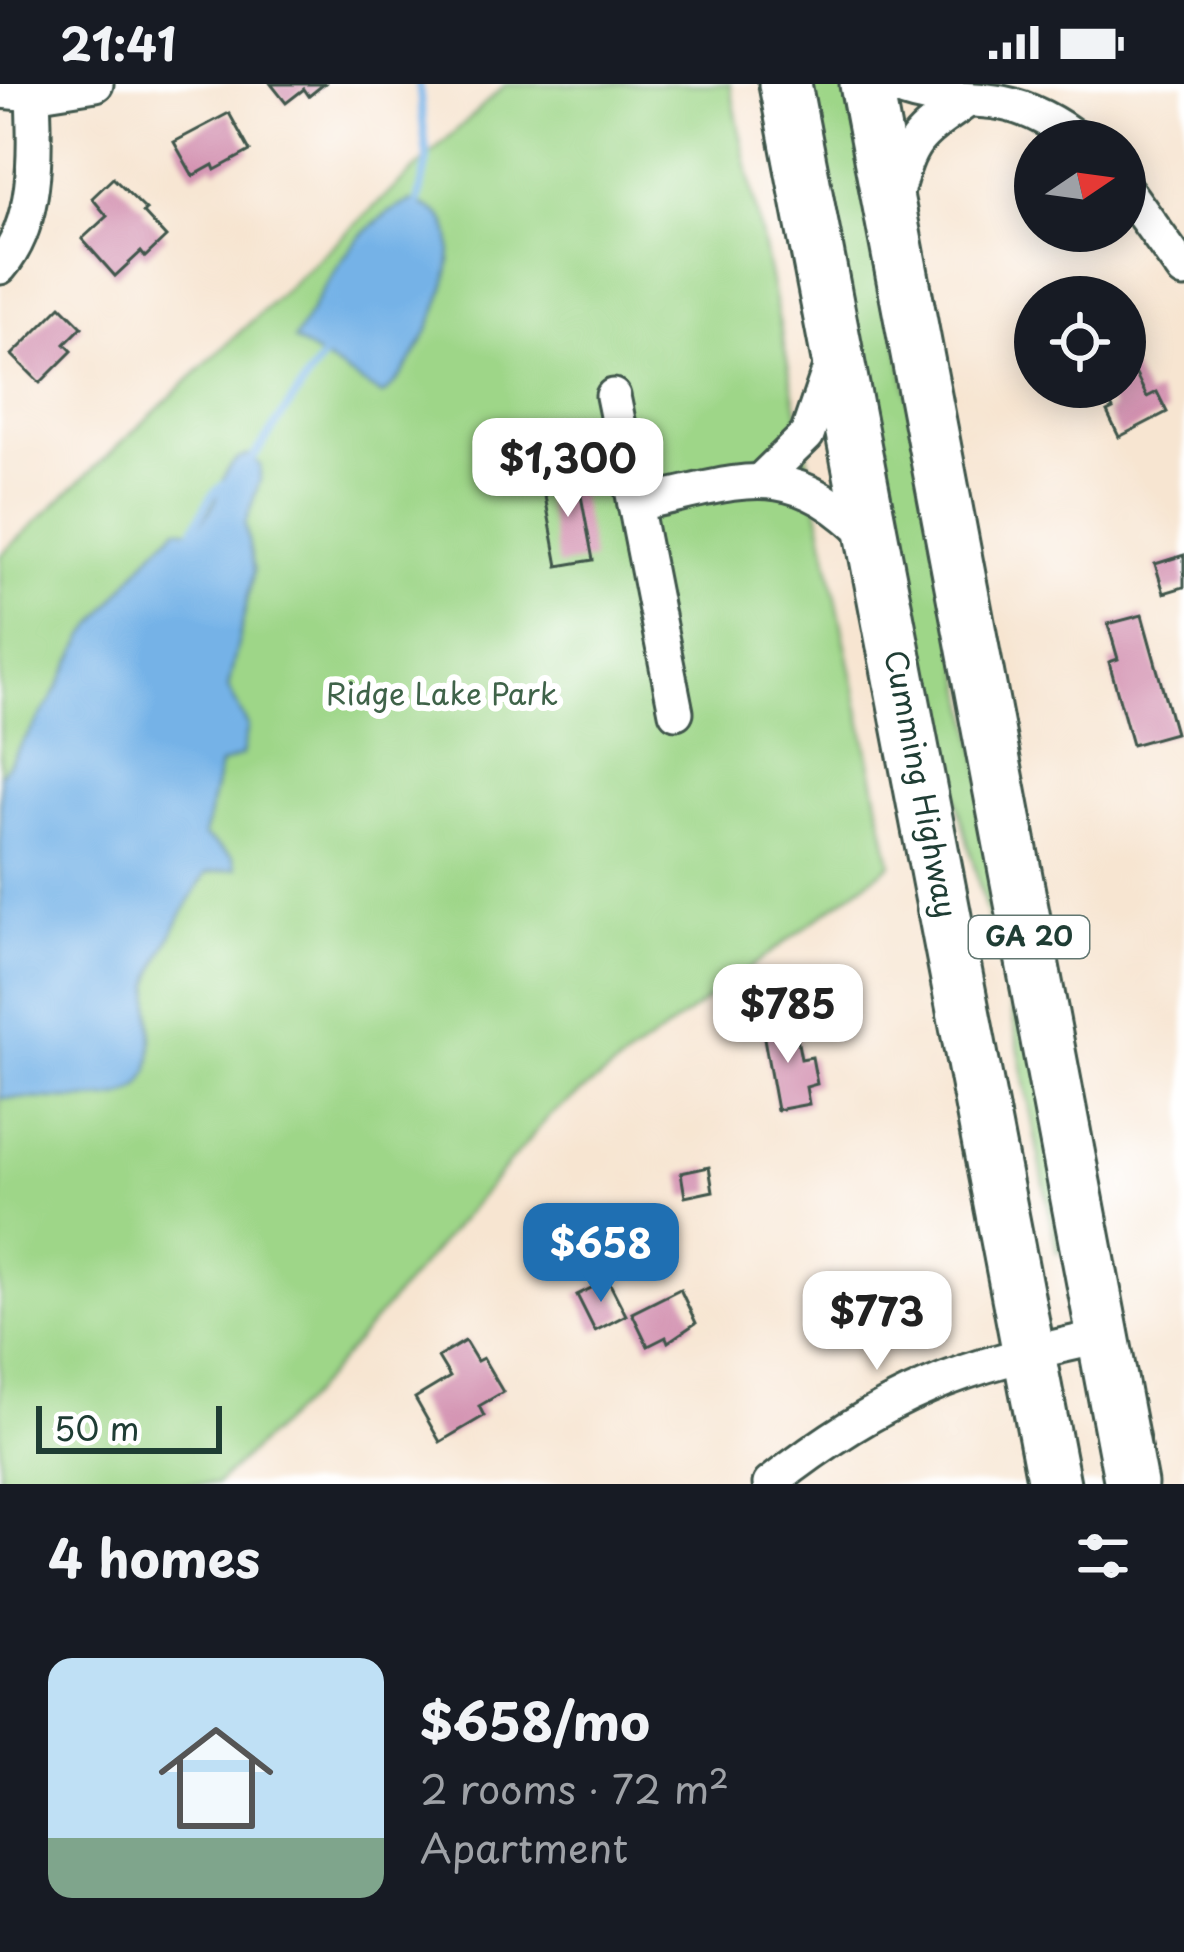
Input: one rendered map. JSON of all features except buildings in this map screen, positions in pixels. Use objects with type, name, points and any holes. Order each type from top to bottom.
[{"type":"highway","name":"Cumming Highway","points":[[785,84],[1054,1484]]},
{"type":"highway","name":"GA 20","points":[[866,84],[1131,1484]]},
{"type":"street","points":[[0,267],[12,253],[26,214],[35,151],[16,92],[96,84]]},
{"type":"street","points":[[889,84],[910,95],[983,96],[1045,120]]},
{"type":"street","points":[[892,209],[906,153],[921,133],[983,96]]},
{"type":"street","points":[[1146,218],[1184,271]]},
{"type":"street","points":[[764,478],[806,435],[836,349]]},
{"type":"street","points":[[614,396],[676,712]]},
{"type":"street","points":[[635,504],[764,478],[834,502],[873,541]]},
{"type":"street","points":[[770,1484],[863,1419],[929,1385],[1030,1353],[1105,1336]]},
{"type":"green space","name":"Ridge Lake Park","points":[[506,84],[730,84],[891,864],[549,1116],[308,1398],[216,1484],[0,1484],[0,556]]},
{"type":"green space","points":[[796,84],[848,84],[1073,1248],[1057,1252],[1008,992],[895,572]]},
{"type":"water","points":[[411,201],[443,219],[450,236],[450,259],[436,312],[423,339],[410,363],[382,395],[294,340],[356,243],[390,212]]},
{"type":"water","points":[[250,455],[260,465],[260,480],[245,524],[254,570],[228,688],[248,726],[242,755],[220,765],[204,836],[233,857],[237,868],[207,873],[161,957],[150,994],[150,1063],[136,1089],[110,1098],[0,1098],[0,776],[50,702],[85,636],[177,528],[193,530],[201,522],[229,468]]},
{"type":"waterway","points":[[418,203],[427,160],[419,84]]},
{"type":"waterway","points":[[253,458],[322,358]]},
{"type":"waterway","points":[[193,530],[211,496],[223,485]]}]
